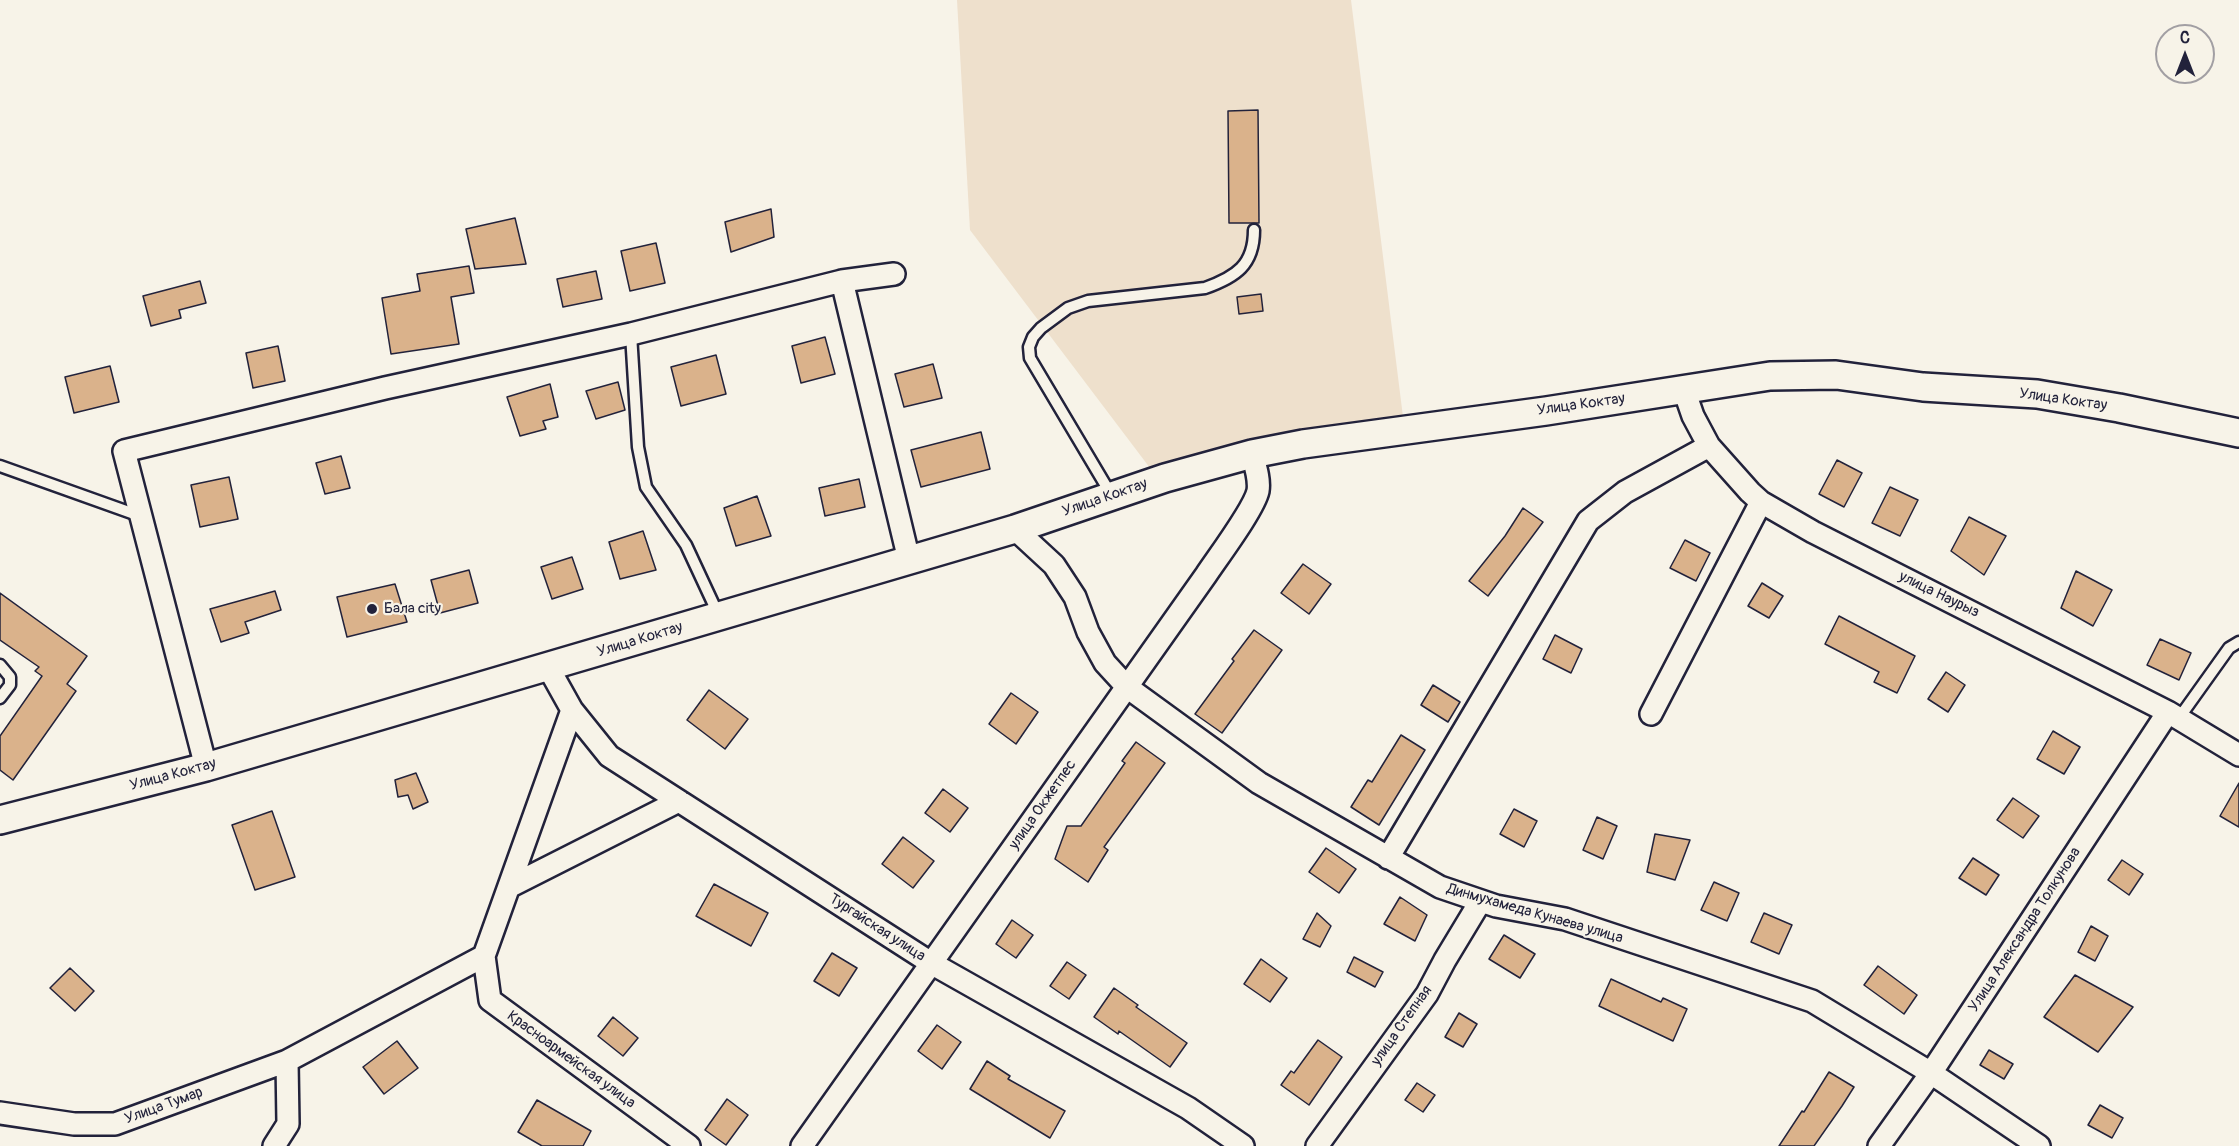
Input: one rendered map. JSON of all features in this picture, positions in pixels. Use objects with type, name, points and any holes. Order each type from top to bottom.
[{"type":"street","points":[[206,767],[124,452],[385,388],[631,334],[842,281],[894,274]]},
{"type":"street","points":[[842,281],[909,560]]},
{"type":"street","name":"Улица Коктау","points":[[0,820],[206,767],[548,667],[1015,529],[1165,478],[1252,454],[1363,434],[1546,411],[1770,376],[1836,375],[1923,387],[2037,394],[2239,433]]},
{"type":"street","name":"улица Наурыз","points":[[1684,390],[1693,416],[1709,446],[1761,502],[1813,532],[2173,715],[2239,755]]},
{"type":"street","points":[[1388,858],[1588,521],[1625,492],[1709,446]]},
{"type":"street","name":"улица Окжетпес","points":[[802,1146],[1127,687],[1247,513],[1258,491],[1257,471],[1252,454]]},
{"type":"street","points":[[1651,714],[1761,502]]},
{"type":"street","name":"Динмухамеда Кунаева улица","points":[[1015,529],[1054,565],[1075,597],[1088,632],[1105,663],[1127,687],[1259,783],[1440,887],[1480,902],[1565,919],[1812,1001],[1930,1073],[2039,1146]]},
{"type":"street","name":"Тургайская улица","points":[[548,667],[572,710],[609,756],[931,963],[1188,1108],[1243,1146]]},
{"type":"street","points":[[484,956],[572,710]]},
{"type":"street","name":"Улица Александра Толкунова","points":[[1879,1146],[2173,715]]},
{"type":"street","points":[[509,887],[679,801]]},
{"type":"street","name":"улица Степная","points":[[1317,1146],[1427,993],[1480,902]]},
{"type":"street","name":"Улица Тумар","points":[[0,1113],[74,1124],[115,1124],[287,1061],[484,956]]},
{"type":"street","name":"Красноармейская улица","points":[[484,956],[490,1000],[688,1146]]},
{"type":"street","points":[[274,1146],[288,1124],[287,1061]]},
{"type":"lane","points":[[1112,496],[1030,358],[1029,347],[1032,337],[1068,308],[1088,301],[1205,288],[1220,283],[1237,273],[1249,260],[1254,246],[1254,230]]},
{"type":"lane","points":[[631,334],[638,447],[646,487],[686,545],[719,616]]},
{"type":"lane","points":[[0,466],[140,516]]},
{"type":"lane","points":[[2173,715],[2229,648],[2239,642]]},
{"type":"lane","points":[[0,665],[10,677],[10,685],[0,698]]},
{"type":"shaded area","points":[[957,0],[1351,0],[1403,417],[1153,472],[970,230]]},
{"type":"building","points":[[1258,110],[1259,223],[1229,223],[1228,111]]},
{"type":"building","points":[[771,209],[774,237],[731,252],[725,222]]},
{"type":"building","points":[[515,218],[526,264],[475,269],[466,229]]},
{"type":"building","points":[[656,243],[665,283],[630,291],[621,251]]},
{"type":"building","points":[[469,266],[474,293],[451,297],[459,344],[391,354],[382,298],[420,291],[417,274]]},
{"type":"building","points":[[596,271],[602,299],[563,307],[557,279]]},
{"type":"building","points":[[200,281],[206,303],[179,310],[181,318],[151,326],[143,296]]},
{"type":"building","points":[[1261,294],[1263,311],[1239,314],[1237,297]]},
{"type":"building","points":[[825,337],[835,374],[801,383],[792,346]]},
{"type":"building","points":[[278,346],[285,381],[253,388],[246,353]]},
{"type":"building","points":[[716,355],[726,394],[681,406],[671,367]]},
{"type":"building","points":[[933,364],[942,398],[904,407],[895,374]]},
{"type":"building","points":[[110,366],[119,402],[74,413],[65,377]]},
{"type":"building","points":[[618,382],[625,410],[596,419],[586,391]]},
{"type":"building","points":[[550,384],[558,417],[543,421],[546,429],[520,436],[507,397]]},
{"type":"building","points":[[981,432],[990,469],[921,487],[911,450]]},
{"type":"building","points":[[341,456],[350,488],[325,494],[316,463]]},
{"type":"building","points":[[1837,460],[1862,473],[1844,507],[1819,494]]},
{"type":"building","points":[[229,477],[238,519],[200,527],[191,485]]},
{"type":"building","points":[[859,479],[865,507],[825,516],[819,488]]},
{"type":"building","points":[[1890,487],[1918,500],[1900,536],[1872,523]]},
{"type":"building","points":[[757,496],[771,536],[736,546],[724,508]]},
{"type":"building","points":[[1523,508],[1543,522],[1488,596],[1469,581],[1505,536]]},
{"type":"building","points":[[1969,517],[2006,536],[1984,575],[1951,551]]},
{"type":"building","points":[[643,531],[656,570],[620,579],[609,542]]},
{"type":"building","points":[[1685,540],[1710,553],[1696,581],[1670,568]]},
{"type":"building","points":[[572,557],[583,589],[552,599],[541,567]]},
{"type":"building","points":[[1303,564],[1331,584],[1309,614],[1281,593]]},
{"type":"building","points":[[469,570],[478,603],[440,613],[431,580]]},
{"type":"building","points":[[2076,571],[2112,590],[2093,626],[2061,608]]},
{"type":"building","points":[[1762,583],[1783,596],[1769,618],[1748,606]]},
{"type":"building","name":"Бала city","points":[[395,584],[407,622],[347,637],[337,597]]},
{"type":"building","points":[[275,591],[281,610],[245,622],[249,633],[221,642],[210,609]]},
{"type":"building","points":[[0,593],[87,656],[67,684],[76,691],[13,780],[0,770],[0,736],[42,676],[35,671],[39,667],[0,640]]},
{"type":"building","points":[[1839,616],[1915,656],[1897,693],[1874,682],[1879,672],[1825,644]]},
{"type":"building","points":[[1254,630],[1282,650],[1222,733],[1195,714]]},
{"type":"building","points":[[1555,635],[1582,649],[1571,673],[1543,659]]},
{"type":"building","points":[[2160,639],[2191,653],[2179,680],[2147,665]]},
{"type":"building","points":[[1946,672],[1965,685],[1948,712],[1928,699]]},
{"type":"building","points":[[1433,685],[1460,702],[1448,722],[1421,705]]},
{"type":"building","points":[[709,690],[748,719],[725,749],[687,720]]},
{"type":"building","points":[[1011,693],[1038,712],[1016,744],[989,724]]},
{"type":"building","points":[[2053,731],[2080,747],[2064,774],[2037,759]]},
{"type":"building","points":[[1401,735],[1425,750],[1379,825],[1351,807],[1368,780],[1372,782]]},
{"type":"building","points":[[1136,742],[1165,763],[1104,847],[1108,850],[1088,882],[1055,859],[1067,826],[1081,826],[1125,763],[1122,761]]},
{"type":"building","points":[[416,773],[428,802],[413,809],[408,795],[398,797],[395,780]]},
{"type":"building","points":[[2239,783],[2239,827],[2220,816]]},
{"type":"building","points":[[943,789],[968,808],[950,832],[925,813]]},
{"type":"building","points":[[2013,798],[2039,816],[2023,838],[1997,820]]},
{"type":"building","points":[[1514,809],[1537,821],[1524,847],[1500,834]]},
{"type":"building","points":[[272,811],[295,877],[255,890],[232,825]]},
{"type":"building","points":[[1597,817],[1617,826],[1603,859],[1583,850]]},
{"type":"building","points":[[1655,834],[1690,840],[1675,880],[1647,872]]},
{"type":"building","points":[[903,837],[934,861],[913,888],[882,864]]},
{"type":"building","points":[[1326,848],[1356,869],[1339,893],[1309,872]]},
{"type":"building","points":[[1973,858],[1999,875],[1986,895],[1959,878]]},
{"type":"building","points":[[2122,860],[2143,874],[2129,895],[2108,880]]},
{"type":"building","points":[[1714,882],[1739,893],[1727,921],[1701,910]]},
{"type":"building","points":[[714,884],[768,913],[751,946],[696,916]]},
{"type":"building","points":[[1400,897],[1427,915],[1415,941],[1384,924]]},
{"type":"building","points":[[1317,913],[1331,926],[1320,947],[1303,939]]},
{"type":"building","points":[[1764,913],[1792,925],[1779,954],[1751,942]]},
{"type":"building","points":[[1012,920],[1033,935],[1016,958],[996,944]]},
{"type":"building","points":[[2091,926],[2108,936],[2095,961],[2078,952]]},
{"type":"building","points":[[1504,935],[1535,954],[1520,978],[1489,959]]},
{"type":"building","points":[[832,953],[857,968],[839,996],[814,981]]},
{"type":"building","points":[[1354,957],[1383,972],[1375,987],[1347,972]]},
{"type":"building","points":[[1261,959],[1287,978],[1270,1002],[1244,984]]},
{"type":"building","points":[[1067,962],[1086,975],[1069,999],[1050,986]]},
{"type":"building","points":[[1878,966],[1917,995],[1904,1014],[1864,985]]},
{"type":"building","points":[[70,968],[94,991],[75,1011],[50,988]]},
{"type":"building","points":[[2075,975],[2133,1007],[2098,1052],[2044,1017]]},
{"type":"building","points":[[1611,979],[1661,1002],[1663,998],[1687,1009],[1673,1041],[1599,1006]]},
{"type":"building","points":[[1114,988],[1138,1005],[1136,1007],[1187,1043],[1170,1067],[1119,1031],[1118,1034],[1094,1017]]},
{"type":"building","points":[[1459,1013],[1477,1024],[1463,1047],[1445,1037]]},
{"type":"building","points":[[613,1017],[638,1038],[623,1056],[598,1036]]},
{"type":"building","points":[[937,1025],[961,1042],[942,1069],[918,1051]]},
{"type":"building","points":[[1318,1040],[1342,1057],[1309,1105],[1281,1085],[1291,1071],[1294,1073]]},
{"type":"building","points":[[397,1041],[418,1068],[384,1094],[363,1067]]},
{"type":"building","points":[[1989,1050],[2013,1064],[2004,1079],[1980,1065]]},
{"type":"building","points":[[987,1061],[1010,1076],[1008,1079],[1065,1111],[1050,1138],[970,1089]]},
{"type":"building","points":[[1829,1072],[1854,1087],[1842,1106],[1814,1146],[1779,1146],[1802,1111],[1804,1112]]},
{"type":"building","points":[[1417,1083],[1435,1095],[1423,1112],[1405,1100]]},
{"type":"building","points":[[727,1099],[748,1115],[726,1145],[705,1130]]},
{"type":"building","points":[[537,1100],[591,1131],[583,1146],[542,1146],[518,1132]]},
{"type":"building","points":[[2100,1105],[2123,1118],[2112,1138],[2088,1125]]},
{"type":"place","name":"Бала city","points":[[372,609]]}]
